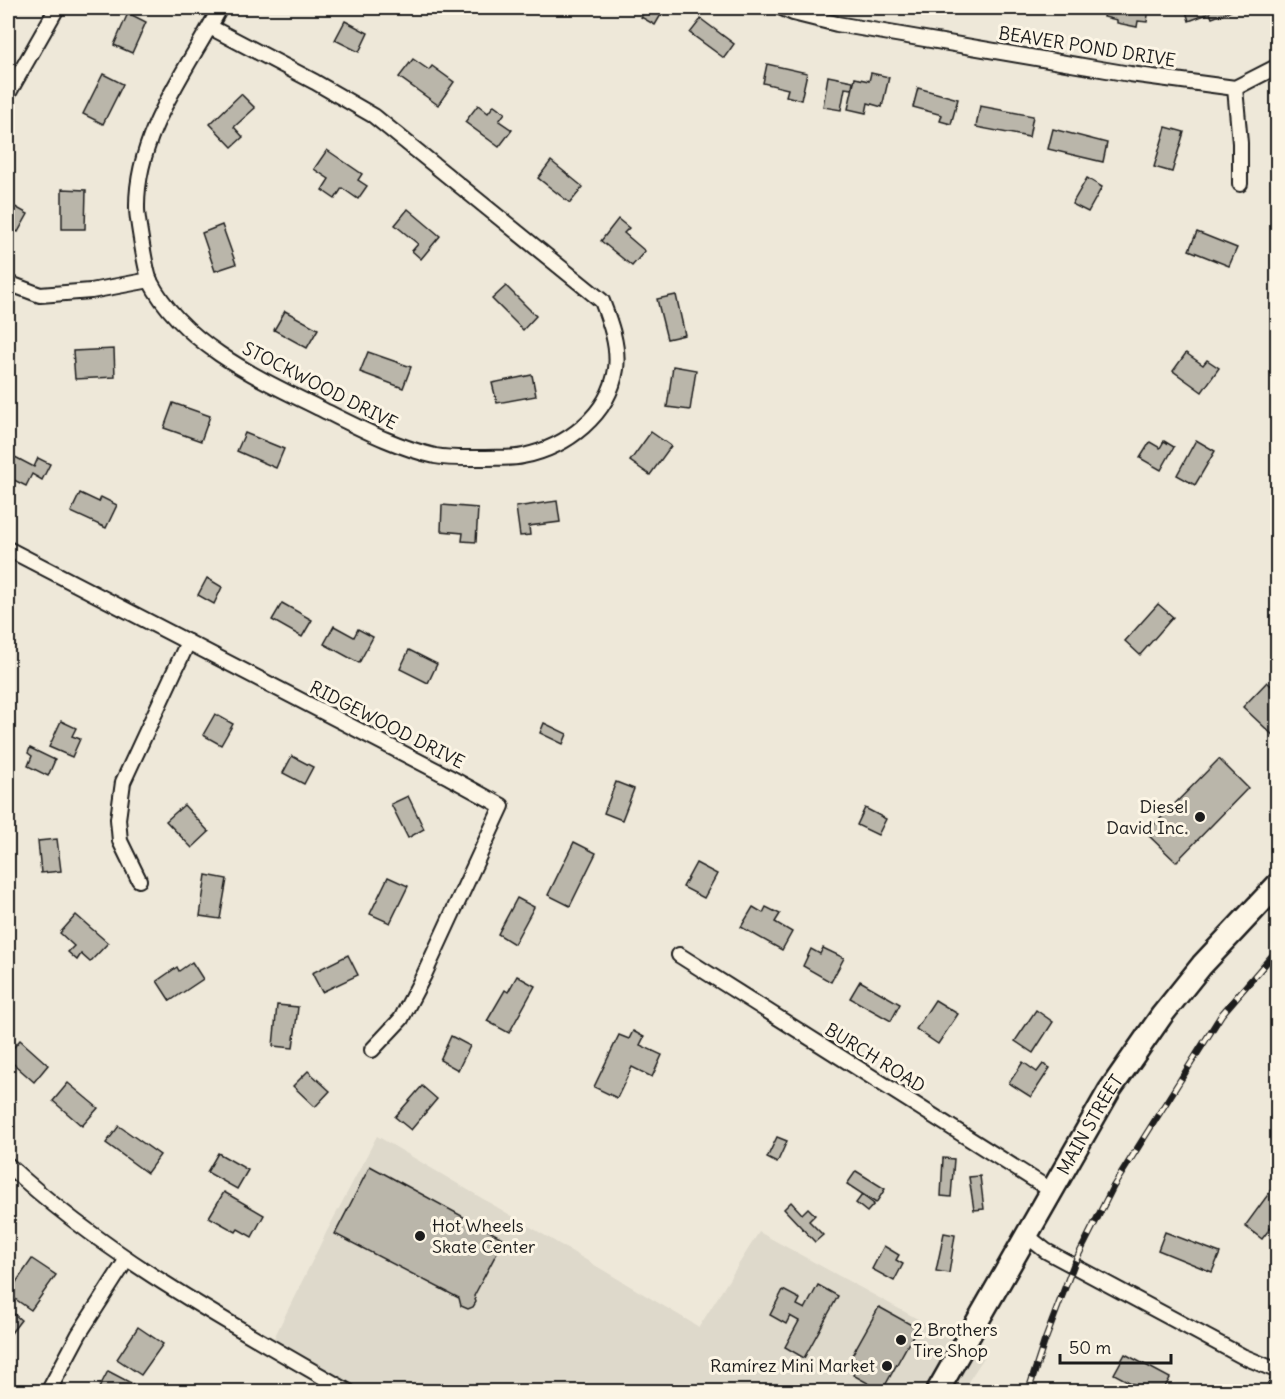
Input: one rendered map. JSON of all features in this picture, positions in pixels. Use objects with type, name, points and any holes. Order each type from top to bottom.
[{"type":"main road","name":"MAIN STREET","points":[[937,1392],[1109,1091],[1162,1015],[1209,957],[1278,884]]},
{"type":"street","points":[[8,94],[57,8]]},
{"type":"street","name":"STOCKWOOD DRIVE","points":[[210,27],[374,116],[602,301],[614,334],[616,368],[608,397],[592,420],[558,446],[522,457],[457,459],[435,456],[389,442],[232,363],[195,335],[174,314],[150,280],[136,210],[139,172],[161,113],[220,8]]},
{"type":"street","name":"BEAVER POND DRIVE","points":[[782,8],[793,13],[849,26],[1130,74],[1235,88]]},
{"type":"street","points":[[1240,184],[1240,143],[1235,88],[1278,66]]},
{"type":"street","points":[[8,283],[40,296],[91,291],[150,280]]},
{"type":"street","name":"RIDGEWOOD DRIVE","points":[[8,549],[502,806],[424,975],[401,1019],[372,1050]]},
{"type":"street","points":[[140,880],[120,841],[117,819],[123,782],[188,642]]},
{"type":"street","name":"BURCH ROAD","points":[[679,955],[1052,1191]]},
{"type":"street","points":[[8,1165],[57,1207],[127,1259],[203,1308],[349,1392]]},
{"type":"street","points":[[1026,1235],[1047,1251],[1242,1356],[1278,1371]]},
{"type":"street","points":[[48,1392],[79,1334],[127,1259]]},
{"type":"street","points":[[1276,1392],[1278,1382]]},
{"type":"shaded area","points":[[377,1136],[699,1327],[759,1232],[985,1356],[962,1391],[357,1392],[271,1344]]},
{"type":"building","points":[[647,8],[665,8],[655,25],[641,17]]},
{"type":"building","points":[[1106,8],[1149,8],[1147,22],[1138,21],[1137,27],[1117,23],[1117,20],[1104,17]]},
{"type":"building","points":[[1185,8],[1230,8],[1231,11],[1212,18],[1210,13],[1189,21]]},
{"type":"building","points":[[128,13],[146,22],[132,53],[114,45]]},
{"type":"building","points":[[701,19],[734,44],[724,58],[690,33]]},
{"type":"building","points":[[345,21],[368,33],[359,52],[335,40]]},
{"type":"building","points":[[413,59],[429,70],[432,66],[454,82],[438,105],[399,77]]},
{"type":"building","points":[[767,64],[807,73],[801,100],[786,96],[788,89],[763,83]]},
{"type":"building","points":[[871,73],[889,77],[882,107],[868,103],[866,113],[848,109],[855,78],[869,81]]},
{"type":"building","points":[[103,74],[123,84],[103,124],[83,114]]},
{"type":"building","points":[[828,76],[853,81],[852,89],[845,88],[841,110],[823,107]]},
{"type":"building","points":[[918,88],[958,99],[951,124],[940,121],[942,115],[913,107]]},
{"type":"building","points":[[241,94],[255,108],[234,127],[243,137],[232,147],[210,124]]},
{"type":"building","points":[[478,105],[488,113],[494,105],[505,113],[499,121],[512,130],[499,147],[465,122]]},
{"type":"building","points":[[980,106],[1033,116],[1029,137],[976,127]]},
{"type":"building","points":[[1166,127],[1184,132],[1172,172],[1154,167]]},
{"type":"building","points":[[1053,129],[1107,143],[1103,162],[1048,149]]},
{"type":"building","points":[[327,150],[362,174],[358,180],[367,186],[358,199],[342,188],[335,199],[322,190],[329,179],[314,169]]},
{"type":"building","points":[[551,161],[583,187],[570,203],[538,178]]},
{"type":"building","points":[[1087,178],[1102,187],[1088,212],[1072,204]]},
{"type":"building","points":[[62,189],[86,190],[85,229],[62,229]]},
{"type":"building","points":[[8,203],[28,214],[18,232],[8,227]]},
{"type":"building","points":[[408,209],[440,236],[421,259],[412,251],[418,244],[395,225]]},
{"type":"building","points":[[618,219],[629,228],[624,233],[645,251],[632,266],[601,241]]},
{"type":"building","points":[[222,225],[236,264],[215,271],[202,233]]},
{"type":"building","points":[[1197,232],[1237,248],[1229,266],[1189,250]]},
{"type":"building","points":[[506,286],[536,316],[523,330],[492,299]]},
{"type":"building","points":[[676,295],[685,335],[667,339],[657,299]]},
{"type":"building","points":[[285,311],[318,329],[307,348],[274,330]]},
{"type":"building","points":[[114,349],[115,377],[75,379],[73,351]]},
{"type":"building","points":[[368,352],[411,367],[403,388],[360,372]]},
{"type":"building","points":[[1186,353],[1203,365],[1207,360],[1219,368],[1202,392],[1173,371]]},
{"type":"building","points":[[673,366],[696,370],[690,410],[667,407]]},
{"type":"building","points":[[532,375],[536,396],[497,403],[492,383]]},
{"type":"building","points":[[173,403],[210,416],[201,441],[164,428]]},
{"type":"building","points":[[651,432],[671,446],[650,475],[630,461]]},
{"type":"building","points":[[245,433],[284,449],[276,468],[237,451]]},
{"type":"building","points":[[1196,440],[1215,451],[1195,485],[1177,475]]},
{"type":"building","points":[[1164,441],[1174,447],[1161,470],[1140,458],[1150,442],[1160,448]]},
{"type":"building","points":[[15,457],[34,467],[38,458],[50,464],[42,480],[32,474],[26,486],[8,477]]},
{"type":"building","points":[[80,493],[99,502],[101,497],[117,505],[106,528],[71,512]]},
{"type":"building","points":[[557,501],[560,522],[529,526],[530,535],[520,536],[516,507]]},
{"type":"building","points":[[442,505],[478,508],[476,542],[462,541],[463,533],[441,531]]},
{"type":"building","points":[[207,578],[222,587],[214,604],[198,595]]},
{"type":"building","points":[[282,603],[312,620],[302,637],[272,620]]},
{"type":"building","points":[[1158,604],[1173,617],[1140,655],[1125,641]]},
{"type":"building","points":[[334,626],[354,637],[358,629],[373,637],[359,663],[324,644]]},
{"type":"building","points":[[409,650],[437,664],[428,683],[400,669]]},
{"type":"building","points":[[1267,682],[1278,692],[1278,740],[1243,707]]},
{"type":"building","points":[[215,714],[233,724],[221,745],[203,735]]},
{"type":"building","points":[[61,721],[76,728],[72,736],[80,739],[72,757],[49,747]]},
{"type":"building","points":[[544,723],[567,734],[563,744],[540,733]]},
{"type":"building","points":[[30,748],[55,760],[48,776],[28,766],[32,756],[28,753]]},
{"type":"building","points":[[292,756],[313,767],[304,784],[283,773]]},
{"type":"building","points":[[1219,759],[1248,788],[1176,862],[1146,833]]},
{"type":"building","points":[[616,782],[634,789],[622,820],[604,813]]},
{"type":"building","points":[[408,796],[424,829],[408,838],[391,804]]},
{"type":"building","points":[[184,805],[209,832],[192,848],[166,821]]},
{"type":"building","points":[[865,808],[886,819],[878,835],[857,825]]},
{"type":"building","points":[[57,839],[61,871],[41,873],[38,841]]},
{"type":"building","points":[[574,842],[596,853],[570,906],[548,895]]},
{"type":"building","points":[[696,863],[717,874],[704,898],[683,887]]},
{"type":"building","points":[[206,875],[227,879],[220,919],[200,916]]},
{"type":"building","points":[[388,877],[408,886],[390,923],[370,914]]},
{"type":"building","points":[[517,898],[534,907],[514,944],[498,934]]},
{"type":"building","points":[[753,907],[763,913],[766,907],[780,914],[775,922],[792,932],[782,950],[741,927]]},
{"type":"building","points":[[76,915],[108,943],[90,962],[81,954],[77,960],[68,952],[74,946],[60,933]]},
{"type":"building","points":[[823,948],[844,958],[831,982],[803,966],[811,949],[820,954]]},
{"type":"building","points":[[348,955],[358,975],[322,992],[312,973]]},
{"type":"building","points":[[192,962],[203,979],[170,1001],[157,981],[177,967],[179,971]]},
{"type":"building","points":[[517,976],[535,986],[509,1033],[487,1021],[505,990],[508,992]]},
{"type":"building","points":[[860,981],[900,1004],[891,1021],[850,998]]},
{"type":"building","points":[[935,1000],[958,1014],[938,1044],[916,1029]]},
{"type":"building","points":[[277,1005],[298,1007],[293,1048],[273,1046]]},
{"type":"building","points":[[1036,1010],[1053,1022],[1033,1053],[1015,1041]]},
{"type":"building","points":[[633,1031],[644,1037],[640,1045],[662,1055],[652,1077],[632,1067],[617,1098],[594,1087],[619,1035],[629,1039]]},
{"type":"building","points":[[451,1036],[470,1046],[458,1070],[440,1060]]},
{"type":"building","points":[[20,1040],[48,1065],[34,1082],[8,1059],[8,1054]]},
{"type":"building","points":[[1023,1062],[1037,1072],[1043,1064],[1050,1068],[1031,1097],[1009,1083]]},
{"type":"building","points":[[308,1071],[330,1091],[315,1107],[293,1086]]},
{"type":"building","points":[[68,1083],[98,1108],[82,1126],[53,1101]]},
{"type":"building","points":[[422,1086],[437,1099],[411,1130],[395,1117]]},
{"type":"building","points":[[119,1126],[160,1155],[147,1173],[106,1143]]},
{"type":"building","points":[[777,1137],[787,1141],[777,1163],[767,1158]]},
{"type":"building","points":[[218,1153],[248,1170],[237,1189],[207,1172]]},
{"type":"building","points":[[943,1158],[954,1159],[951,1197],[941,1196]]},
{"type":"building","name":"Hot Wheels Skate Center","points":[[370,1166],[504,1239],[474,1296],[476,1302],[473,1307],[468,1309],[461,1306],[459,1298],[335,1234]]},
{"type":"building","points":[[856,1171],[885,1189],[876,1203],[847,1184]]},
{"type":"building","points":[[980,1176],[984,1209],[974,1210],[969,1177]]},
{"type":"building","points":[[1275,1185],[1278,1187],[1278,1218],[1262,1239],[1245,1226]]},
{"type":"building","points":[[224,1192],[264,1215],[252,1237],[238,1229],[236,1232],[209,1217]]},
{"type":"building","points":[[862,1195],[874,1204],[867,1212],[856,1203]]},
{"type":"building","points":[[791,1202],[802,1214],[808,1208],[815,1215],[809,1221],[823,1235],[815,1242],[784,1209]]},
{"type":"building","points":[[1165,1232],[1220,1253],[1212,1272],[1158,1250]]},
{"type":"building","points":[[944,1233],[955,1235],[949,1273],[936,1271]]},
{"type":"building","points":[[884,1246],[899,1255],[896,1260],[903,1264],[894,1281],[872,1269]]},
{"type":"building","points":[[32,1259],[56,1275],[31,1310],[8,1294]]},
{"type":"building","points":[[818,1285],[838,1296],[804,1358],[785,1347],[799,1321],[790,1316],[786,1324],[770,1315],[783,1290],[800,1299],[797,1305],[805,1309]]},
{"type":"building","points":[[879,1307],[917,1328],[882,1391],[853,1375],[860,1361],[851,1357]]},
{"type":"building","points":[[8,1309],[21,1320],[8,1337]]},
{"type":"building","points":[[138,1327],[163,1344],[141,1375],[117,1359]]},
{"type":"building","points":[[1125,1354],[1170,1378],[1162,1392],[1148,1392],[1114,1374]]},
{"type":"building","points":[[108,1371],[133,1384],[129,1392],[97,1392]]},
{"type":"railway","points":[[1028,1392],[1074,1264],[1113,1187],[1222,1014],[1278,949]]},
{"type":"place","name":"Diesel David Inc.","points":[[1200,817]]},
{"type":"place","name":"Hot Wheels Skate Center","points":[[420,1236]]},
{"type":"place","name":"2 Brothers Tire Shop","points":[[901,1340]]},
{"type":"place","name":"Ramírez Mini Market","points":[[887,1366]]}]
